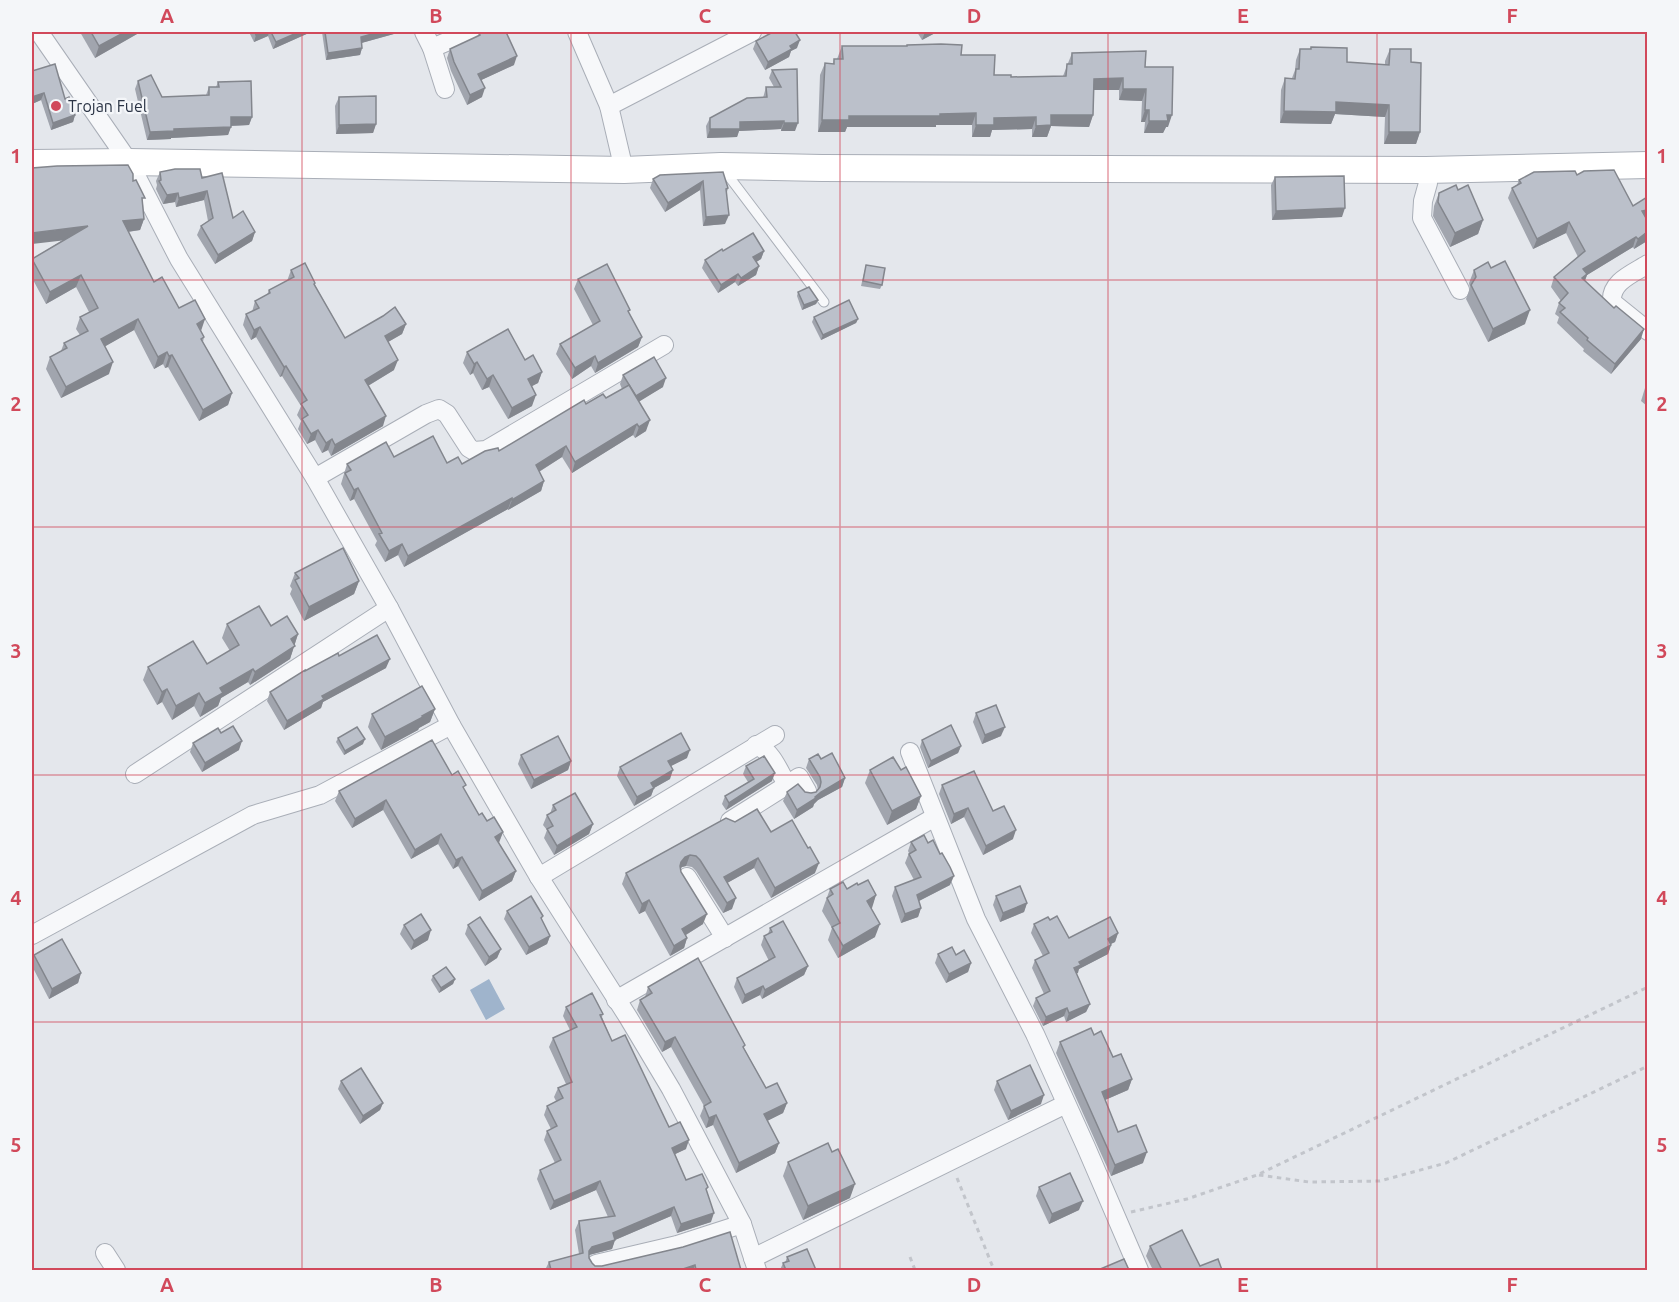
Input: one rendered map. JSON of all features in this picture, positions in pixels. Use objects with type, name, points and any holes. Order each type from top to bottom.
[{"type":"main road","points":[[32,163],[129,162],[624,170],[721,166],[1426,170],[1647,165]]},
{"type":"street","points":[[39,32],[129,162],[179,259],[315,478],[539,876],[671,1089],[742,1224],[755,1264],[1066,1104]]},
{"type":"street","points":[[424,32],[432,48],[445,89]]},
{"type":"street","points":[[432,48],[470,32]]},
{"type":"street","points":[[577,32],[609,106],[624,170]]},
{"type":"street","points":[[609,106],[752,32]]},
{"type":"street","points":[[1426,170],[1428,183],[1423,201],[1422,218],[1460,290]]},
{"type":"street","points":[[1647,264],[1616,285],[1611,294],[1612,302],[1647,332]]},
{"type":"street","points":[[315,478],[426,414],[439,409],[447,414],[469,448],[474,451],[486,450],[664,345]]},
{"type":"street","points":[[135,774],[389,608]]},
{"type":"street","points":[[32,935],[238,822],[270,809],[320,795],[452,725]]},
{"type":"street","points":[[539,876],[775,735]]},
{"type":"street","points":[[756,745],[769,754],[787,785]]},
{"type":"street","points":[[910,752],[976,919],[1035,1034],[1139,1270]]},
{"type":"street","points":[[730,821],[799,777],[807,791]]},
{"type":"street","points":[[616,1000],[935,817]]},
{"type":"street","points":[[687,877],[724,938]]},
{"type":"street","points":[[596,1264],[676,1245],[742,1224]]},
{"type":"street","points":[[105,1253],[116,1270]]},
{"type":"lane","points":[[721,166],[824,302]]},
{"type":"path","points":[[1115,1216],[1186,1199],[1257,1175],[1647,987]]},
{"type":"path","points":[[1257,1175],[1309,1182],[1380,1181],[1446,1163],[1647,1066]]},
{"type":"path","points":[[950,1162],[994,1270]]},
{"type":"path","points":[[910,1257],[915,1270]]},
{"type":"water","points":[[489,979],[505,1009],[486,1020],[470,990]]},
{"type":"building","points":[[91,32],[125,32],[99,46]]},
{"type":"building","points":[[271,32],[299,32],[276,42]]},
{"type":"building","points":[[325,32],[379,32],[361,37],[362,48],[328,53]]},
{"type":"building","points":[[479,32],[506,32],[517,56],[478,74],[485,88],[470,95],[450,49],[480,35]]},
{"type":"building","points":[[773,32],[795,32],[800,40],[790,46],[792,49],[768,62],[756,41]]},
{"type":"building","points":[[962,45],[961,55],[995,55],[994,75],[1011,75],[1011,77],[1066,76],[1067,64],[1072,64],[1072,53],[1146,51],[1145,67],[1173,67],[1172,115],[1167,115],[1168,121],[1149,121],[1149,110],[1145,110],[1146,89],[1123,89],[1123,78],[1094,79],[1093,115],[1051,115],[1051,125],[1036,126],[1036,117],[994,118],[994,125],[976,125],[976,113],[940,114],[940,116],[849,116],[849,120],[822,120],[825,63],[834,64],[834,59],[843,59],[842,46]]},
{"type":"building","points":[[1311,47],[1347,48],[1347,62],[1389,65],[1390,49],[1411,49],[1411,62],[1421,63],[1420,132],[1389,132],[1389,105],[1336,102],[1336,112],[1284,111],[1285,78],[1295,79],[1296,69],[1299,69],[1300,49],[1311,49]]},
{"type":"building","points":[[55,64],[65,99],[69,97],[75,115],[53,123],[44,93],[32,97],[32,71]]},
{"type":"building","points":[[797,69],[798,123],[740,122],[740,129],[710,129],[710,118],[747,98],[767,97],[766,87],[781,87],[772,70]]},
{"type":"building","points":[[151,75],[162,97],[209,95],[209,87],[219,87],[218,82],[251,81],[252,117],[231,117],[231,127],[150,132],[138,81]]},
{"type":"building","points":[[376,96],[376,124],[339,125],[339,97]]},
{"type":"building","points":[[128,165],[133,174],[133,181],[136,180],[145,198],[142,198],[144,219],[123,221],[154,282],[162,277],[179,308],[195,300],[205,319],[197,324],[204,337],[201,339],[232,393],[203,410],[172,355],[169,356],[167,352],[158,357],[138,319],[101,339],[113,362],[66,387],[50,357],[67,348],[64,343],[88,331],[80,317],[98,308],[81,275],[50,292],[32,259],[88,226],[32,233],[32,168]]},
{"type":"building","points":[[175,169],[200,169],[202,178],[222,173],[233,218],[243,211],[255,232],[218,255],[201,226],[213,218],[207,191],[179,198],[178,193],[167,195],[159,181],[161,180],[160,172]]},
{"type":"building","points":[[1614,170],[1633,206],[1647,197],[1647,210],[1642,211],[1647,220],[1647,232],[1583,269],[1587,274],[1582,278],[1614,308],[1616,306],[1644,329],[1615,364],[1560,312],[1565,308],[1559,303],[1568,293],[1554,277],[1585,251],[1569,222],[1537,239],[1512,188],[1521,183],[1519,180],[1534,172],[1575,171],[1577,175],[1584,171]]},
{"type":"building","points":[[723,172],[728,188],[726,189],[729,215],[706,217],[703,181],[668,203],[653,179],[660,175]]},
{"type":"building","points":[[1344,176],[1345,208],[1276,211],[1275,177]]},
{"type":"building","points":[[1456,185],[1458,190],[1468,185],[1483,220],[1455,233],[1438,202],[1439,193]]},
{"type":"building","points":[[753,233],[764,251],[753,257],[759,266],[741,278],[738,274],[721,285],[705,260]]},
{"type":"building","points":[[1505,261],[1530,310],[1493,329],[1471,285],[1476,277],[1474,270],[1488,262],[1491,268]]},
{"type":"building","points":[[305,263],[314,284],[345,338],[395,307],[406,324],[385,336],[398,360],[365,380],[386,416],[335,445],[332,439],[326,443],[318,430],[311,434],[302,419],[308,415],[301,404],[307,400],[260,327],[254,330],[246,314],[259,308],[255,301],[270,293],[269,290],[294,277],[291,270]]},
{"type":"building","points":[[607,264],[642,337],[598,363],[595,356],[575,368],[560,344],[600,321],[578,279]]},
{"type":"building","points":[[866,265],[885,268],[882,285],[863,281]]},
{"type":"building","points":[[809,287],[818,300],[804,305],[798,292]]},
{"type":"building","points":[[849,300],[858,319],[823,335],[814,317]]},
{"type":"building","points":[[508,329],[525,360],[533,355],[542,372],[528,379],[536,395],[512,408],[493,375],[487,379],[477,362],[474,364],[467,352]]},
{"type":"building","points":[[654,357],[666,378],[636,396],[623,375]]},
{"type":"building","points":[[629,385],[650,420],[639,427],[637,424],[575,462],[566,446],[536,465],[544,481],[408,556],[402,544],[389,551],[358,488],[354,490],[345,473],[351,470],[347,464],[386,442],[394,457],[433,436],[447,463],[458,457],[462,464],[485,451],[498,448],[499,451],[584,400],[586,404],[603,394],[606,398]]},
{"type":"building","points":[[343,548],[359,581],[309,607],[295,580],[299,578],[295,573]]},
{"type":"building","points":[[259,606],[271,626],[287,616],[298,634],[291,639],[295,646],[255,672],[253,669],[220,688],[223,693],[205,703],[199,693],[176,706],[167,689],[162,692],[148,667],[193,641],[207,664],[239,645],[227,624]]},
{"type":"building","points":[[377,635],[390,659],[322,696],[324,699],[287,721],[270,692],[305,670],[338,653],[339,656]]},
{"type":"building","points":[[422,686],[435,709],[385,737],[372,714]]},
{"type":"building","points":[[996,705],[1005,727],[985,735],[976,713]]},
{"type":"building","points":[[951,725],[961,746],[931,761],[922,740]]},
{"type":"building","points":[[233,726],[242,741],[205,763],[193,743],[218,728],[221,733]]},
{"type":"building","points":[[357,727],[365,739],[345,751],[338,738]]},
{"type":"building","points":[[681,733],[690,750],[668,761],[673,770],[651,783],[654,788],[637,797],[620,767]]},
{"type":"building","points":[[558,736],[571,761],[534,780],[521,755]]},
{"type":"building","points":[[432,740],[452,775],[458,771],[466,785],[463,787],[479,815],[482,813],[487,821],[494,817],[503,832],[495,837],[516,871],[482,891],[462,857],[456,860],[441,834],[415,850],[386,800],[355,819],[339,791]]},
{"type":"building","points":[[832,753],[845,778],[797,810],[787,792],[798,784],[805,792],[816,792],[820,787],[820,777],[809,759],[818,754],[821,759]]},
{"type":"building","points":[[764,756],[775,773],[729,803],[725,796],[754,779],[746,766]]},
{"type":"building","points":[[893,757],[901,770],[906,767],[921,796],[892,811],[870,770]]},
{"type":"building","points":[[974,771],[993,811],[1004,806],[1016,830],[986,846],[968,808],[954,814],[942,785]]},
{"type":"building","points":[[575,793],[593,824],[557,846],[547,829],[553,826],[547,815],[556,810],[553,805]]},
{"type":"building","points":[[757,809],[771,832],[792,820],[819,863],[775,888],[758,858],[724,877],[736,898],[727,903],[700,860],[696,856],[685,857],[681,862],[681,872],[707,914],[682,929],[687,938],[674,946],[649,900],[642,904],[626,873],[726,818],[735,822]]},
{"type":"building","points":[[924,835],[928,843],[933,840],[954,876],[917,895],[921,908],[905,914],[895,887],[921,877],[909,854],[916,850],[911,842]]},
{"type":"building","points":[[868,880],[876,895],[867,901],[880,924],[843,946],[832,927],[840,923],[827,898],[833,894],[830,889],[843,882],[847,889]]},
{"type":"building","points":[[1020,886],[1027,903],[1003,913],[996,896]]},
{"type":"building","points":[[531,896],[543,916],[541,918],[550,936],[529,947],[507,911]]},
{"type":"building","points":[[421,914],[431,930],[414,941],[404,925]]},
{"type":"building","points":[[1057,916],[1069,938],[1110,917],[1118,933],[1108,939],[1111,945],[1079,962],[1081,965],[1074,968],[1090,1004],[1069,1013],[1067,1008],[1046,1017],[1036,998],[1050,991],[1035,960],[1049,953],[1034,924],[1048,917],[1050,920]]},
{"type":"building","points":[[480,917],[501,949],[489,957],[468,925]]},
{"type":"building","points":[[783,921],[808,966],[765,990],[763,986],[745,995],[737,978],[775,957],[764,936],[772,932],[770,928]]},
{"type":"building","points":[[62,939],[81,973],[52,989],[34,955]]},
{"type":"building","points":[[952,947],[956,955],[964,950],[971,963],[949,974],[938,954]]},
{"type":"building","points":[[698,958],[766,1088],[777,1083],[787,1103],[764,1114],[779,1143],[739,1163],[716,1115],[709,1118],[704,1106],[711,1102],[675,1037],[665,1042],[640,1000],[652,993],[648,987]]},
{"type":"building","points":[[446,967],[455,979],[441,988],[433,976]]},
{"type":"building","points":[[592,993],[603,1014],[600,1015],[612,1041],[625,1035],[669,1127],[680,1122],[689,1140],[672,1148],[686,1180],[702,1174],[708,1187],[706,1189],[714,1213],[681,1224],[674,1207],[613,1233],[615,1240],[592,1247],[589,1251],[589,1258],[595,1266],[602,1266],[683,1247],[730,1232],[741,1270],[696,1270],[695,1265],[680,1270],[551,1270],[549,1262],[583,1253],[579,1221],[615,1216],[600,1181],[554,1201],[540,1170],[561,1160],[547,1131],[557,1126],[547,1106],[563,1098],[558,1088],[572,1082],[553,1038],[577,1027],[566,1007]]},
{"type":"building","points":[[1091,1028],[1094,1035],[1101,1031],[1113,1057],[1121,1054],[1132,1079],[1102,1092],[1118,1132],[1136,1125],[1147,1152],[1115,1165],[1060,1042]]},
{"type":"building","points":[[1030,1065],[1044,1095],[1011,1111],[997,1081]]},
{"type":"building","points":[[361,1068],[383,1103],[363,1116],[341,1081]]},
{"type":"building","points":[[828,1143],[832,1152],[838,1149],[855,1184],[808,1206],[788,1162]]},
{"type":"building","points":[[1070,1173],[1083,1201],[1052,1214],[1039,1187]]},
{"type":"building","points":[[1182,1230],[1200,1266],[1218,1259],[1222,1270],[1162,1270],[1150,1246]]},
{"type":"building","points":[[807,1249],[816,1270],[786,1270],[783,1263],[789,1261],[787,1257]]},
{"type":"building","points":[[1124,1259],[1129,1270],[1098,1270]]},
{"type":"place","name":"Trojan Fuel","points":[[56,106]]}]
